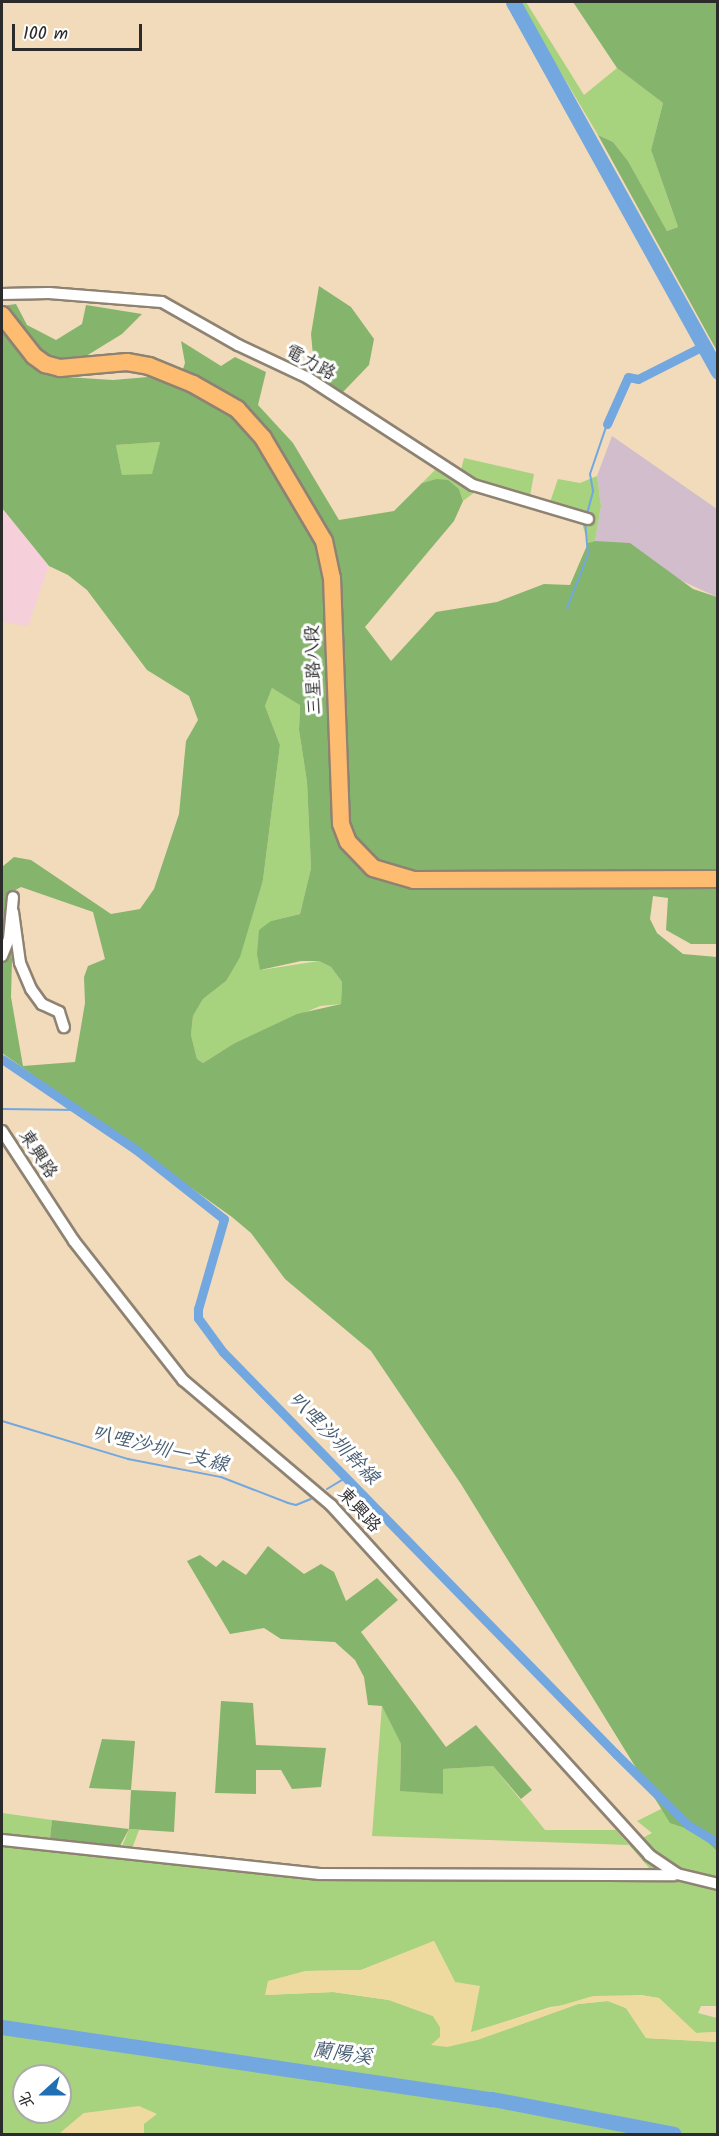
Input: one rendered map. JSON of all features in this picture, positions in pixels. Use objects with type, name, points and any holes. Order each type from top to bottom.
[{"type":"main road","name":"三星路八段","points":[[2,315],[34,356],[45,364],[60,368],[127,362],[149,366],[193,384],[237,409],[263,438],[324,541],[332,578],[341,824],[348,842],[373,868],[414,880],[717,879]]},
{"type":"street","name":"電力路","points":[[2,294],[49,293],[162,302],[238,345],[308,378],[472,484],[588,519]]},
{"type":"street","points":[[13,897],[20,963],[31,989],[42,1004],[59,1012],[64,1019],[63,1027]]},
{"type":"street","points":[[2,956],[13,912]]},
{"type":"street","name":"東興路","points":[[2,1131],[74,1241],[183,1380],[219,1414],[314,1488],[649,1855],[680,1875],[717,1884]]},
{"type":"street","points":[[2,1840],[319,1874],[680,1875]]},
{"type":"shaded area","points":[[612,436],[717,509],[717,597],[595,541],[601,506],[597,476]]},
{"type":"shaded area","points":[[2,508],[49,566],[28,626],[3,622],[2,649]]},
{"type":"green space","points":[[519,2],[526,2],[584,95],[617,68],[663,103],[651,150],[678,227],[667,231],[628,161],[613,142],[598,135]]},
{"type":"green space","points":[[573,2],[717,2],[717,351],[598,135],[613,142],[628,161],[667,231],[678,227],[651,150],[663,103],[617,68]]},
{"type":"green space","points":[[319,286],[351,307],[374,339],[369,365],[342,393],[315,376],[311,334]]},
{"type":"green space","points":[[16,304],[27,325],[56,340],[82,324],[86,305],[142,314],[122,334],[78,361],[51,365],[50,376],[113,380],[148,377],[177,387],[185,363],[181,341],[221,366],[235,357],[266,372],[258,405],[293,443],[339,520],[394,511],[422,483],[436,479],[448,480],[459,489],[463,501],[454,521],[365,627],[391,661],[436,612],[497,602],[544,584],[570,585],[588,543],[595,541],[630,543],[693,589],[717,597],[717,944],[691,944],[666,930],[668,898],[653,896],[650,919],[657,933],[683,954],[717,957],[717,1851],[697,1832],[670,1823],[461,1484],[371,1351],[285,1279],[251,1233],[232,1217],[2,1053],[2,867],[14,857],[31,860],[111,914],[140,909],[154,889],[179,814],[186,741],[198,720],[189,696],[147,670],[87,590],[68,575],[49,566],[2,508],[2,306]],"holes":[[[160,442],[152,474],[122,475],[116,445]],[[272,688],[300,705],[299,730],[307,782],[311,868],[300,914],[271,921],[259,930],[257,954],[260,970],[301,961],[319,961],[331,967],[342,982],[341,1004],[297,1014],[233,1044],[203,1063],[197,1059],[191,1035],[193,1016],[203,999],[226,981],[240,957],[263,880],[280,745],[265,706]],[[21,887],[93,912],[105,959],[88,966],[84,977],[85,1003],[75,1062],[23,1066],[11,997],[12,959],[6,910],[10,893]]]},
{"type":"green space","points":[[160,442],[152,475],[122,475],[116,445]]},
{"type":"green space","points":[[464,458],[534,474],[530,496],[550,502],[558,479],[580,483],[597,476],[601,506],[595,541],[588,543],[582,523],[475,492],[463,501],[459,489],[436,479],[422,483],[445,460],[461,470]]},
{"type":"green space","points":[[272,688],[300,704],[299,730],[307,782],[311,868],[300,914],[271,921],[261,970],[319,961],[331,967],[342,982],[341,1004],[320,1006],[233,1044],[203,1063],[197,1059],[191,1035],[193,1016],[203,999],[226,981],[263,880],[280,745],[265,706]]},
{"type":"green space","points":[[268,1546],[304,1574],[321,1564],[334,1572],[346,1601],[377,1578],[398,1600],[361,1632],[446,1747],[476,1725],[532,1790],[521,1799],[493,1766],[443,1769],[443,1794],[400,1791],[401,1744],[382,1706],[368,1705],[364,1677],[355,1660],[335,1642],[281,1639],[264,1628],[230,1634],[187,1561],[200,1555],[216,1567],[223,1560],[246,1575]]},
{"type":"green space","points":[[221,1701],[253,1703],[256,1745],[326,1748],[321,1787],[292,1789],[281,1770],[256,1770],[256,1794],[215,1793]]},
{"type":"green space","points":[[382,1705],[401,1744],[400,1790],[443,1794],[443,1769],[493,1766],[545,1830],[616,1830],[629,1845],[372,1836]]},
{"type":"green space","points":[[102,1739],[135,1741],[131,1790],[89,1788]]},
{"type":"green space","points":[[131,1790],[176,1792],[174,1832],[129,1829]]},
{"type":"green space","points":[[681,1799],[717,1820],[717,2006],[701,2006],[698,2013],[717,2018],[717,2032],[696,2033],[659,1998],[640,1995],[550,2007],[470,2033],[455,1982],[434,1941],[361,1970],[305,1971],[265,1995],[333,1992],[389,2000],[433,2016],[440,2027],[440,2037],[432,2045],[477,2040],[578,2004],[608,2001],[626,2008],[646,2038],[717,2042],[717,2134],[144,2134],[144,2124],[84,2113],[72,2123],[72,2064],[12,2064],[12,2124],[71,2124],[59,2134],[2,2134],[2,1813],[52,1820],[49,1847],[119,1854],[129,1829],[139,1830],[130,1854],[314,1872],[657,1877],[629,1845],[652,1833],[637,1821]]},
{"type":"green space","points":[[52,1820],[129,1829],[114,1857],[49,1847]]},
{"type":"sand","points":[[434,1941],[455,1982],[480,1986],[471,2032],[593,1996],[641,1995],[659,1998],[696,2033],[717,2032],[717,2042],[646,2038],[626,2008],[608,2001],[578,2004],[477,2040],[447,2047],[431,2045],[440,2037],[440,2027],[433,2016],[389,2000],[333,1992],[265,1995],[268,1981],[305,1971],[361,1970]]},
{"type":"sand","points":[[139,2106],[157,2114],[144,2124],[144,2134],[59,2134],[84,2113]]},
{"type":"waterway","points":[[513,2],[718,372]]},
{"type":"waterway","points":[[607,424],[628,377],[638,379],[703,346]]},
{"type":"waterway","points":[[587,514],[593,491],[590,474],[607,424]]},
{"type":"waterway","points":[[469,476],[480,482]]},
{"type":"waterway","points":[[567,608],[588,555],[585,523]]},
{"type":"waterway","name":"叭哩沙圳幹線","points":[[2,1059],[135,1149],[224,1219],[198,1309],[198,1318],[223,1352],[616,1754],[688,1825],[718,1843]]},
{"type":"waterway","points":[[2,1109],[78,1110]]},
{"type":"waterway","name":"叭哩沙圳一支線","points":[[2,1421],[128,1459],[221,1477],[288,1503],[296,1505],[311,1499]]},
{"type":"waterway","name":"叭哩沙圳一支線","points":[[327,1489],[345,1478]]},
{"type":"waterway","name":"蘭陽溪","points":[[2,2027],[492,2099],[674,2134]]}]
